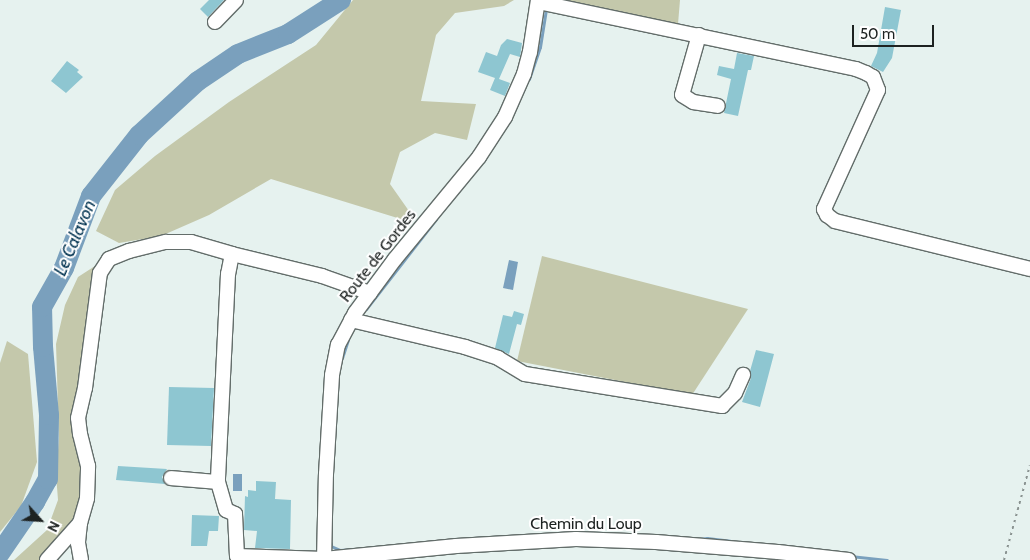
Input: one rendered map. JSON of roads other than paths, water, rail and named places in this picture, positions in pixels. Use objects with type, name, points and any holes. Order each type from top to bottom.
[{"type":"street","points":[[215,22],[236,0]]},
{"type":"street","points":[[538,1],[856,69],[873,78],[878,90],[824,209],[827,215],[836,221],[1030,269]]},
{"type":"street","name":"Route de Gordes","points":[[324,559],[326,474],[332,375],[338,346],[351,320],[370,292],[479,157],[505,117],[524,74],[530,52],[538,1]]},
{"type":"street","points":[[699,36],[682,94],[693,102],[718,106]]},
{"type":"street","points":[[81,560],[78,543],[80,523],[87,498],[88,466],[78,418],[85,388],[100,273],[109,259],[166,242],[191,242],[322,276],[370,292]]},
{"type":"street","points":[[171,478],[218,482],[228,274],[232,254]]},
{"type":"street","points":[[351,320],[464,347],[498,358],[525,374],[722,406],[735,393],[744,375]]},
{"type":"street","name":"Chemin du Loup","points":[[218,482],[226,510],[235,514],[237,556],[324,559],[456,546],[576,539],[656,542],[849,560]]},
{"type":"street","points":[[47,560],[80,523]]},
{"type":"water","points":[[509,260],[518,262],[513,290],[503,288]]},
{"type":"water","points":[[233,474],[242,474],[242,491],[233,491]]},
{"type":"waterway","name":"Le Calavon","points":[[0,553],[35,502],[48,479],[49,415],[43,347],[42,307],[64,268],[91,196],[139,135],[198,81],[238,54],[288,34],[341,0]]},
{"type":"waterway","points":[[529,79],[540,47],[546,8]]},
{"type":"waterway","points":[[366,309],[436,219]]},
{"type":"waterway","points":[[342,358],[348,340]]},
{"type":"waterway","points":[[474,538],[516,536]]},
{"type":"waterway","points":[[699,539],[707,538],[730,541]]},
{"type":"waterway","points":[[331,543],[331,546],[340,550],[356,549]]},
{"type":"waterway","points":[[850,556],[887,560]]}]
